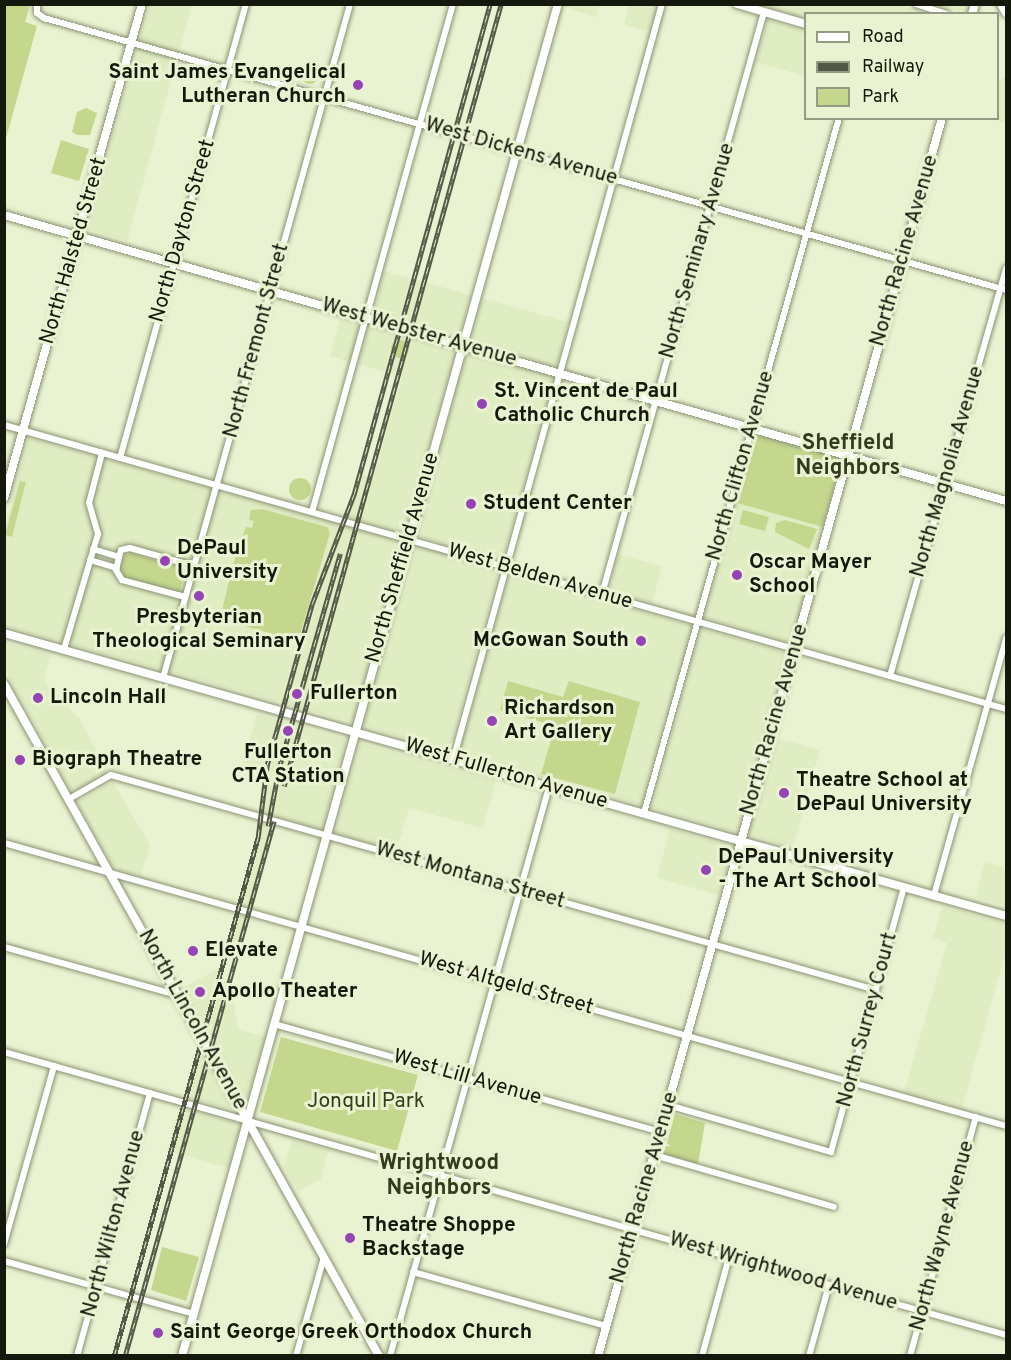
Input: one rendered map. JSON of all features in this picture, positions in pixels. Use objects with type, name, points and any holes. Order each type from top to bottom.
[{"type":"street","name":"West Dickens Avenue","points":[[38,4],[37,13],[132,42],[1004,289]]},
{"type":"street","name":"North Halsted Street","points":[[4,498],[142,4]]},
{"type":"street","name":"North Dayton Street","points":[[120,458],[246,4]]},
{"type":"street","name":"North Fremont Street","points":[[163,678],[350,4]]},
{"type":"street","points":[[312,512],[453,4]]},
{"type":"street","name":"North Sheffield Avenue","points":[[182,1356],[558,4]]},
{"type":"street","points":[[453,760],[662,4]]},
{"type":"street","points":[[737,4],[804,23]]},
{"type":"street","points":[[916,4],[940,12]]},
{"type":"street","points":[[1002,4],[1006,13]]},
{"type":"street","name":"North Seminary Avenue","points":[[602,594],[764,12]]},
{"type":"street","name":"North Clifton Avenue","points":[[644,813],[837,120]]},
{"type":"street","name":"North Racine Avenue","points":[[598,1356],[941,120]]},
{"type":"street","name":"West Webster Avenue","points":[[4,214],[1006,501]]},
{"type":"street","name":"North Magnolia Avenue","points":[[890,676],[1004,289],[1006,268]]},
{"type":"street","name":"West Belden Avenue","points":[[4,425],[1006,709]]},
{"type":"street","points":[[64,650],[98,527],[89,503],[102,453]]},
{"type":"street","points":[[185,597],[117,577],[119,556],[121,550],[130,548],[194,566]]},
{"type":"street","points":[[93,549],[119,556]]},
{"type":"street","points":[[90,560],[117,568]]},
{"type":"street","name":"West Fullerton Avenue","points":[[4,633],[1006,916]]},
{"type":"street","points":[[934,895],[1006,638]]},
{"type":"street","name":"North Lincoln Avenue","points":[[4,684],[380,1356]]},
{"type":"street","name":"West Montana Street","points":[[69,799],[111,775],[876,990]]},
{"type":"street","points":[[390,1356],[549,787]]},
{"type":"street","name":"West Altgeld Street","points":[[4,843],[1006,1126]]},
{"type":"street","name":"North Surrey Court","points":[[668,1105],[831,1152],[904,887]]},
{"type":"street","points":[[4,947],[177,995]]},
{"type":"street","name":"West Lill Avenue","points":[[274,1024],[661,1132]]},
{"type":"street","name":"West Wrightwood Avenue","points":[[4,1052],[1006,1335]]},
{"type":"street","points":[[4,1244],[54,1066]]},
{"type":"street","name":"North Wilton Avenue","points":[[77,1356],[150,1093]]},
{"type":"street","name":"North Wayne Avenue","points":[[910,1356],[976,1117]]},
{"type":"street","points":[[654,1155],[834,1207]]},
{"type":"street","points":[[296,1356],[324,1257]]},
{"type":"street","points":[[702,1356],[729,1257]]},
{"type":"street","points":[[4,1261],[194,1314]]},
{"type":"street","points":[[413,1272],[607,1326]]},
{"type":"street","points":[[809,1356],[829,1285]]},
{"type":"shaded area","points":[[565,4],[599,5],[596,17],[564,7]]},
{"type":"shaded area","points":[[930,4],[970,5],[968,12],[958,12],[930,6]]},
{"type":"shaded area","points":[[150,5],[192,5],[127,241],[87,229]]},
{"type":"shaded area","points":[[629,5],[657,5],[650,32],[624,25]]},
{"type":"shaded area","points":[[757,5],[899,5],[927,12],[804,12],[804,18]]},
{"type":"shaded area","points":[[768,20],[804,31],[804,76],[756,62]]},
{"type":"shaded area","points":[[1006,76],[1006,123],[997,120],[999,120],[999,80]]},
{"type":"shaded area","points":[[384,271],[471,295],[459,337],[374,314]]},
{"type":"shaded area","points":[[482,298],[568,322],[558,363],[553,365],[472,341]]},
{"type":"shaded area","points":[[341,317],[360,325],[349,362],[330,356]]},
{"type":"shaded area","points":[[370,326],[456,351],[404,533],[345,516],[357,474],[373,478],[402,377],[359,364]]},
{"type":"shaded area","points":[[467,352],[554,377],[502,561],[416,536]]},
{"type":"shaded area","name":"DePaul University","points":[[29,438],[400,540],[402,551],[352,722],[5,626],[5,526]]},
{"type":"shaded area","points":[[737,503],[823,527],[792,643],[704,617]]},
{"type":"shaded area","points":[[416,544],[499,571],[449,751],[364,726],[411,548]]},
{"type":"shaded area","points":[[618,554],[662,566],[652,603],[610,590]]},
{"type":"shaded area","points":[[509,573],[692,626],[642,805],[459,753]]},
{"type":"shaded area","points":[[701,628],[787,653],[736,832],[652,808]]},
{"type":"shaded area","points":[[5,642],[51,655],[44,681],[80,719],[108,773],[73,792],[69,788],[5,670]]},
{"type":"shaded area","points":[[257,714],[345,739],[323,829],[259,812],[264,768],[243,762]]},
{"type":"shaded area","name":"Theatre School at DePaul University","points":[[776,738],[820,750],[793,848],[749,834]]},
{"type":"shaded area","points":[[360,743],[496,781],[483,828],[409,808],[396,851],[335,833]]},
{"type":"shaded area","points":[[113,782],[150,845],[141,876],[114,868],[77,802]]},
{"type":"shaded area","points":[[260,823],[275,827],[252,908],[238,904]]},
{"type":"shaded area","points":[[670,829],[731,847],[719,895],[657,878]]},
{"type":"shaded area","points":[[985,862],[1006,868],[1006,906],[975,897]]},
{"type":"shaded area","points":[[942,907],[1006,924],[1006,951],[962,1108],[904,1092],[947,943],[933,938]]},
{"type":"shaded area","points":[[235,914],[249,918],[238,960],[223,956]]},
{"type":"shaded area","points":[[226,964],[222,975],[232,991],[238,1029],[265,1037],[249,1094],[244,1097],[182,989]]},
{"type":"shaded area","points":[[196,1054],[206,1057],[230,1104],[229,1108],[184,1097]]},
{"type":"shaded area","points":[[179,1108],[241,1124],[229,1168],[167,1151]]},
{"type":"shaded area","points":[[292,1140],[329,1150],[321,1179],[298,1191],[284,1167]]},
{"type":"green space","points":[[5,4],[30,5],[25,22],[37,26],[5,142]]},
{"type":"green space","points":[[306,66],[314,66],[319,71],[317,82],[306,84],[301,79],[301,71]]},
{"type":"green space","points":[[86,108],[97,113],[90,135],[77,135],[72,132],[77,112]]},
{"type":"green space","points":[[61,140],[89,149],[79,181],[51,173]]},
{"type":"green space","points":[[400,340],[406,343],[409,349],[406,355],[400,358],[394,355],[391,349],[394,343]]},
{"type":"green space","points":[[756,433],[842,458],[823,527],[737,503]]},
{"type":"green space","points":[[300,478],[308,481],[311,489],[308,497],[300,500],[292,497],[289,489],[292,481]]},
{"type":"green space","points":[[20,481],[26,482],[12,537],[5,535]]},
{"type":"green space","points":[[262,509],[327,527],[330,533],[298,641],[220,619],[234,561],[246,527],[252,528],[254,521],[249,520],[251,510]]},
{"type":"green space","points":[[743,510],[769,517],[765,531],[739,524]]},
{"type":"green space","points":[[785,520],[817,529],[809,549],[775,532],[776,523]]},
{"type":"green space","points":[[131,553],[186,569],[179,593],[124,577],[120,569],[124,556]]},
{"type":"green space","points":[[508,681],[563,697],[569,681],[640,702],[615,794],[541,774],[555,726],[500,710]]},
{"type":"green space","name":"Jonquil Park","points":[[281,1037],[418,1075],[397,1151],[260,1112]]},
{"type":"green space","points":[[675,1114],[705,1123],[698,1164],[664,1154]]},
{"type":"green space","points":[[162,1247],[199,1257],[186,1301],[151,1290]]},
{"type":"railway","points":[[114,1356],[258,837],[267,765],[312,604],[354,494],[490,4]]},
{"type":"railway","points":[[284,786],[501,4]]},
{"type":"railway","points":[[268,826],[279,768],[340,554]]},
{"type":"railway","points":[[125,1356],[274,821]]},
{"type":"place","name":"Saint James Evangelical Lutheran Church","points":[[358,85]]},
{"type":"place","name":"St. Vincent de Paul Catholic Church","points":[[482,404]]},
{"type":"place","name":"Student Center","points":[[471,504]]},
{"type":"place","name":"DePaul University","points":[[165,561]]},
{"type":"place","name":"Oscar Mayer School","points":[[737,575]]},
{"type":"place","name":"Presbyterian Theological Seminary","points":[[199,596]]},
{"type":"place","name":"McGowan South","points":[[641,641]]},
{"type":"place","name":"Fullerton","points":[[297,694]]},
{"type":"place","name":"Lincoln Hall","points":[[38,698]]},
{"type":"place","name":"Richardson Art Gallery","points":[[492,721]]},
{"type":"place","name":"Fullerton CTA Station","points":[[288,731]]},
{"type":"place","name":"Biograph Theatre","points":[[20,760]]},
{"type":"place","name":"Theatre School at DePaul University","points":[[784,793]]},
{"type":"place","name":"DePaul University - The Art School","points":[[706,870]]},
{"type":"place","name":"Elevate","points":[[193,951]]},
{"type":"place","name":"Apollo Theater","points":[[200,992]]},
{"type":"place","name":"Theatre Shoppe Backstage","points":[[350,1238]]},
{"type":"place","name":"Saint George Greek Orthodox Church","points":[[158,1333]]},
{"type":"district","name":"Sheffield Neighbors","points":[[848,456]]},
{"type":"district","name":"Wrightwood Neighbors","points":[[439,1176]]}]
